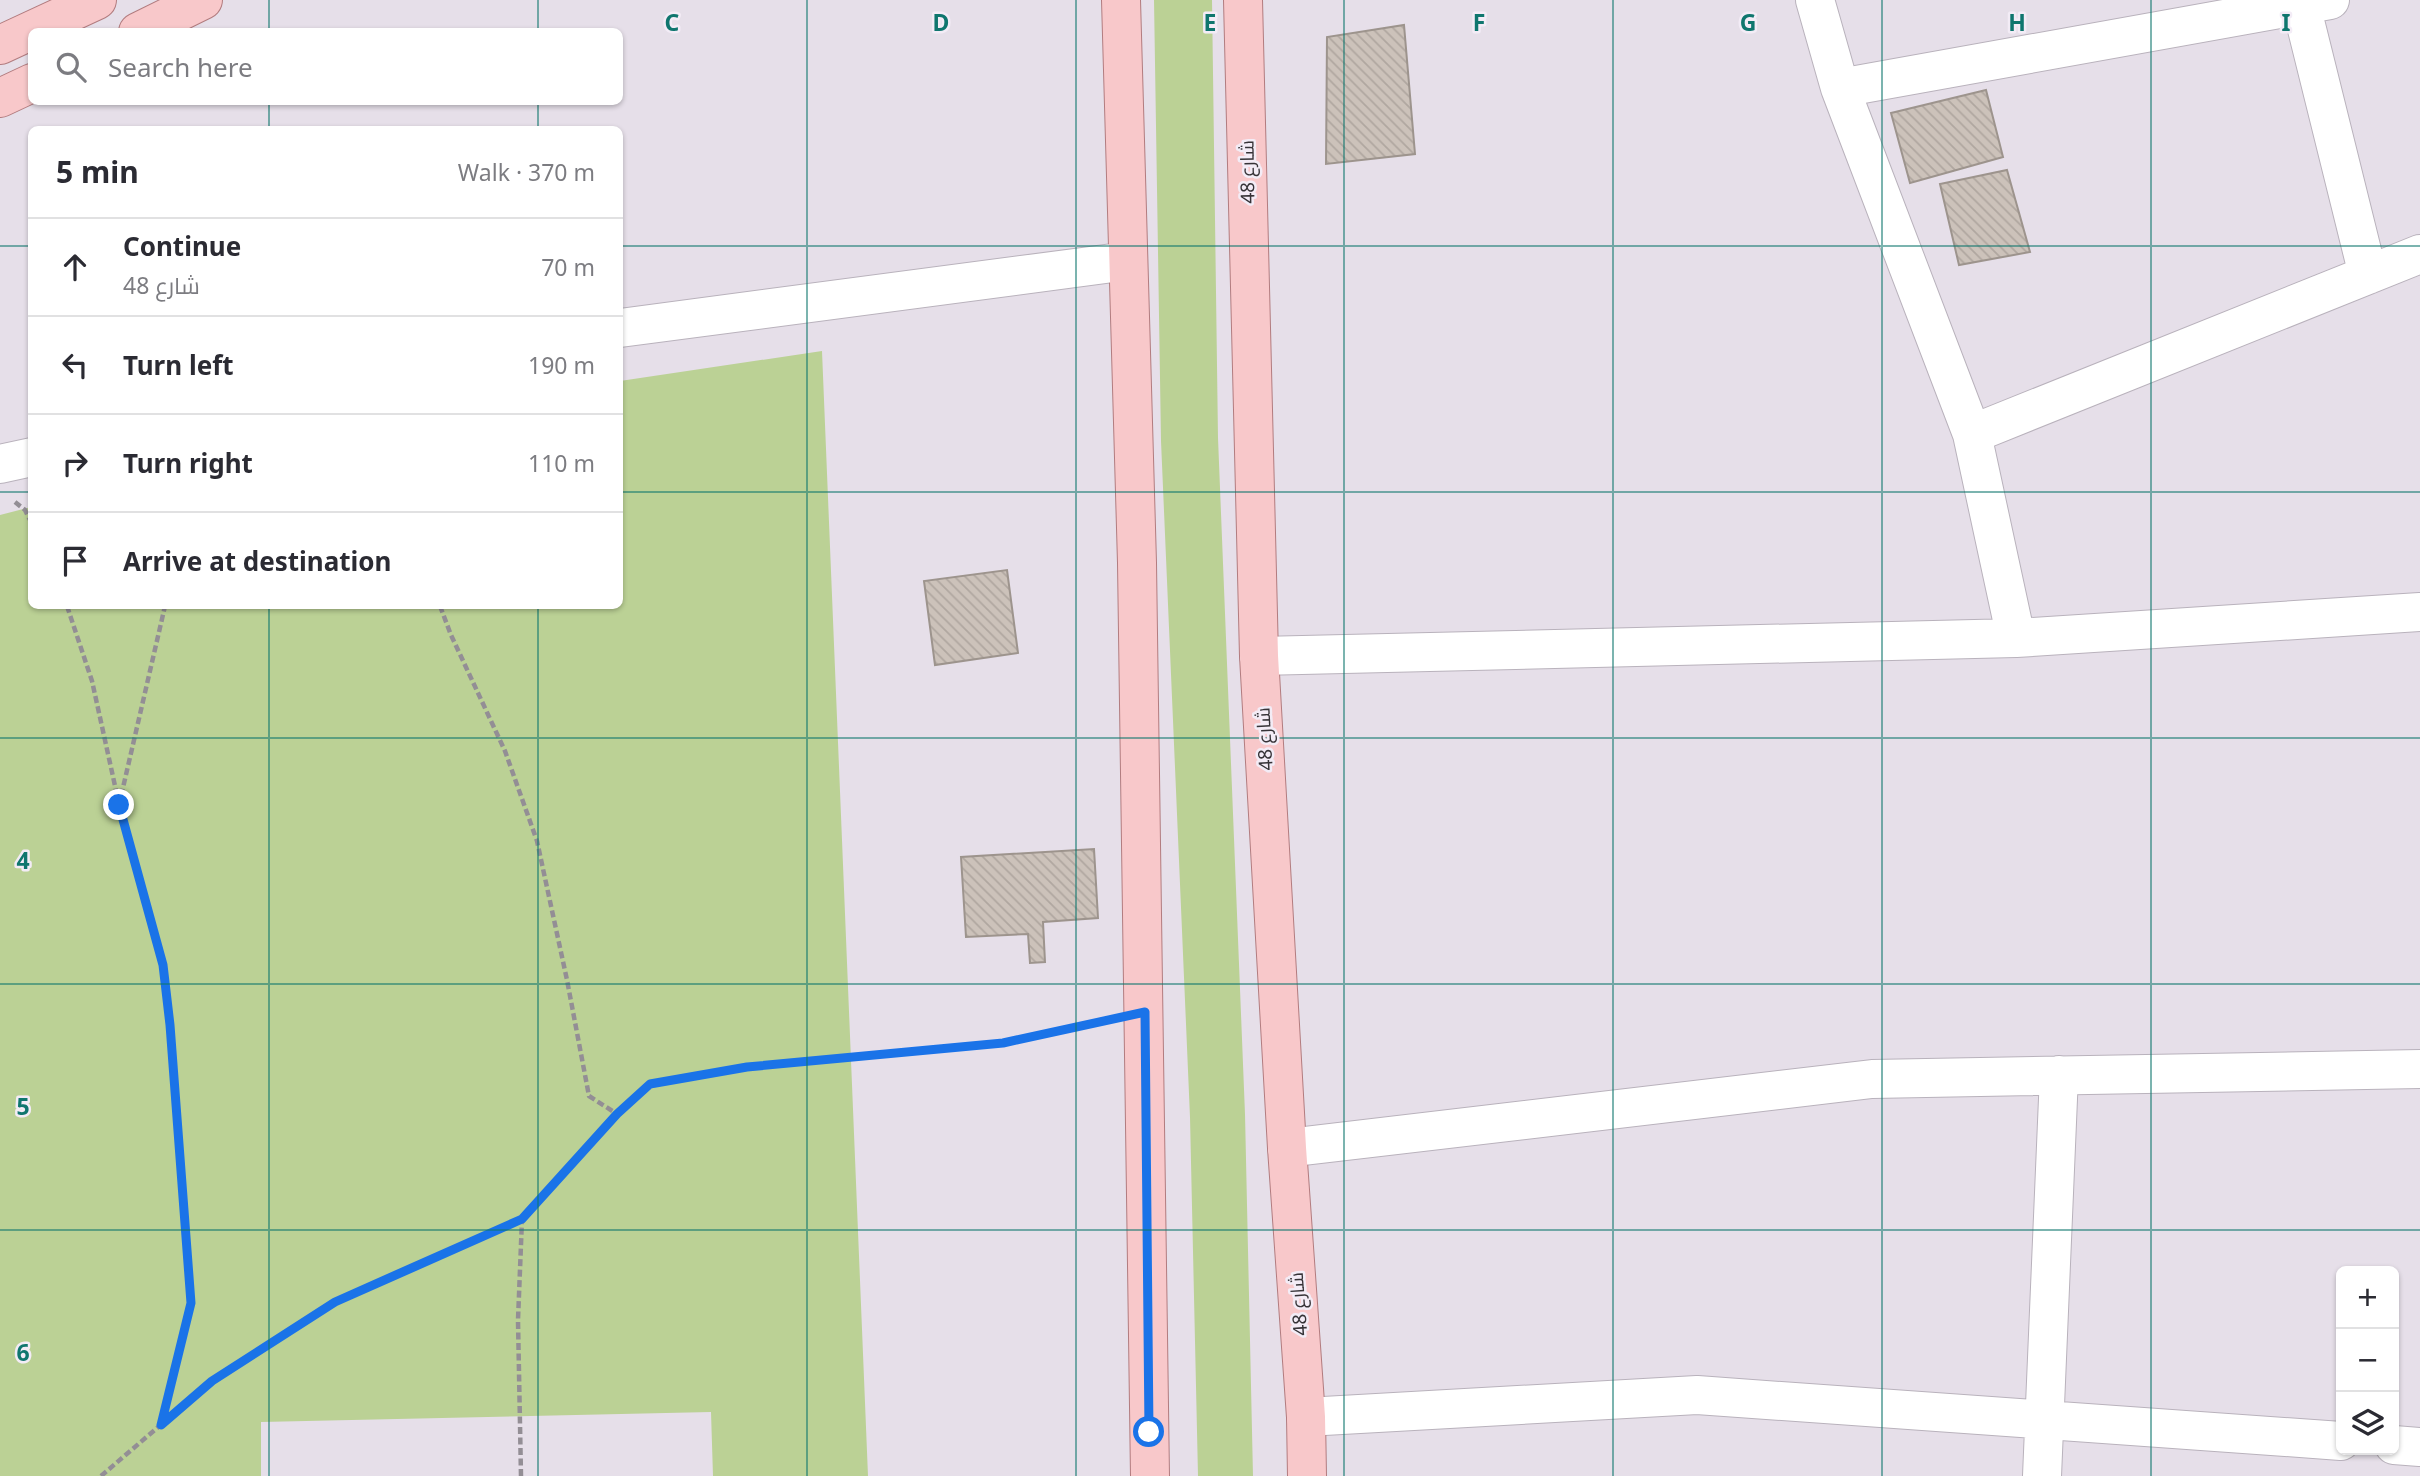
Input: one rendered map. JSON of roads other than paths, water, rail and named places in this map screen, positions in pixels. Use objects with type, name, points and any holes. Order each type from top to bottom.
[{"type":"main road","points":[[146,28],[204,0]]},
{"type":"main road","points":[[1121,0],[1137,563],[1150,1476]]},
{"type":"main road","name":"48 شارع","points":[[1243,0],[1259,656],[1287,1148],[1306,1417],[1307,1476]]},
{"type":"main road","points":[[33,28],[82,3]]},
{"type":"main road","points":[[0,45],[28,31]]},
{"type":"main road","points":[[0,98],[28,84]]},
{"type":"street","points":[[1815,0],[1840,88],[1972,433],[2016,638]]},
{"type":"street","points":[[1840,88],[2315,3],[2368,275]]},
{"type":"street","points":[[1972,433],[2420,254]]},
{"type":"street","points":[[623,328],[1128,261]]},
{"type":"street","points":[[4,481],[28,460]]},
{"type":"street","points":[[1259,656],[2016,638],[2420,612]]},
{"type":"street","points":[[1287,1148],[1872,1079],[2420,1069]]},
{"type":"street","points":[[2042,1476],[2059,1075]]},
{"type":"street","points":[[1306,1417],[1697,1395],[2336,1441]]},
{"type":"street","points":[[2399,1445],[2420,1447]]}]
